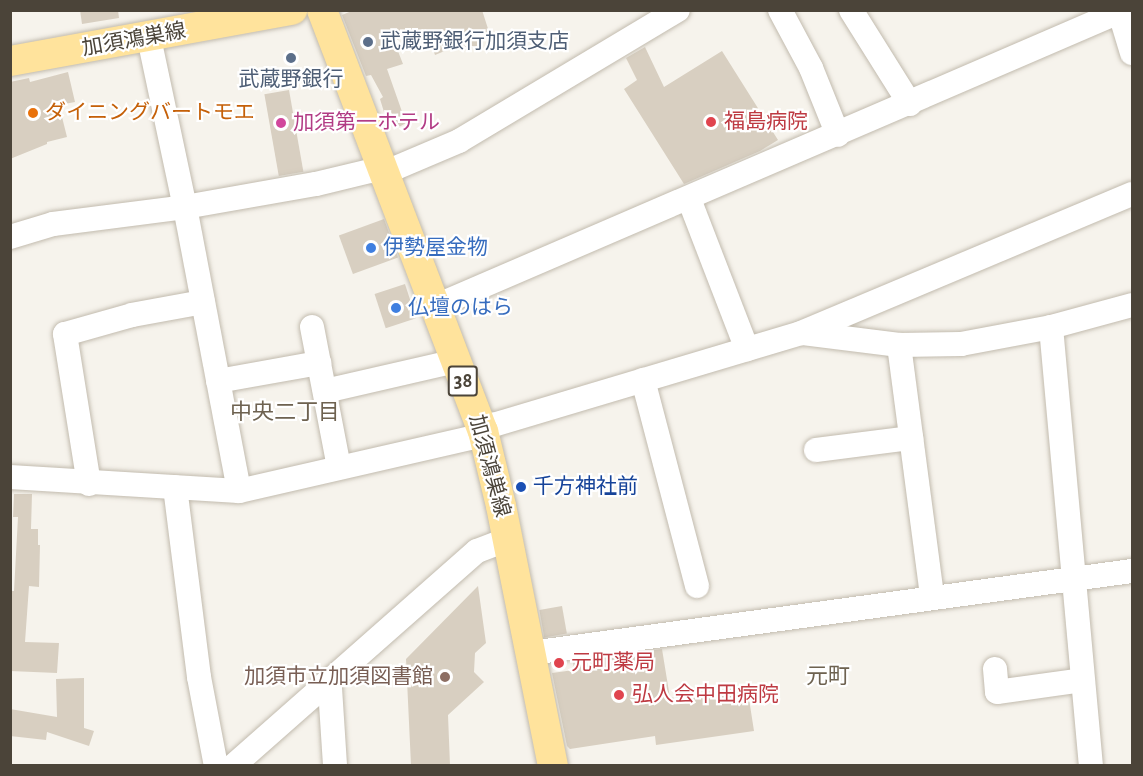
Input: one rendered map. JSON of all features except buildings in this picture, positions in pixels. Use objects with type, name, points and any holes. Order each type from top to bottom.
[{"type":"main road","name":"加須鴻巣線","points":[[10,61],[149,39],[292,10]]},
{"type":"main road","name":"加須鴻巣線","points":[[322,10],[386,172],[483,431],[508,539],[553,765]]},
{"type":"street","points":[[10,237],[53,224],[185,207],[316,184],[370,171],[386,172],[459,141],[678,10]]},
{"type":"street","points":[[780,10],[811,68],[838,135]]},
{"type":"street","points":[[851,10],[910,104]]},
{"type":"street","points":[[436,306],[910,104],[1119,11],[1132,53]]},
{"type":"street","points":[[149,39],[185,207],[238,491]]},
{"type":"street","points":[[10,477],[89,484],[238,491],[471,438],[493,425],[801,333],[1132,194]]},
{"type":"street","points":[[689,199],[747,349]]},
{"type":"street","points":[[89,484],[65,334],[132,315],[203,302]]},
{"type":"street","points":[[801,333],[899,345],[961,344],[1051,327],[1132,305]]},
{"type":"street","points":[[312,327],[339,467]]},
{"type":"street","points":[[1051,327],[1072,578],[1091,765]]},
{"type":"street","points":[[899,345],[932,597]]},
{"type":"street","points":[[325,392],[456,361]]},
{"type":"street","points":[[218,381],[320,363]]},
{"type":"street","points":[[643,380],[697,586]]},
{"type":"street","points":[[816,450],[911,438]]},
{"type":"street","points":[[175,487],[199,677],[216,765]]},
{"type":"street","points":[[233,765],[477,551],[508,539]]},
{"type":"street","points":[[531,653],[1132,571]]},
{"type":"street","points":[[995,669],[997,692],[1082,680]]},
{"type":"street","points":[[326,683],[330,688],[335,765]]},
{"type":"place","name":"武蔵野銀行加須支店","points":[[368,42]]},
{"type":"place","name":"武蔵野銀行","points":[[291,58]]},
{"type":"place","name":"ダイニングバートモエ","points":[[33,113]]},
{"type":"place","name":"福島病院","points":[[711,122]]},
{"type":"place","name":"加須第一ホテル","points":[[281,123]]},
{"type":"place","name":"伊勢屋金物","points":[[371,248]]},
{"type":"place","name":"仏壇のはら","points":[[396,308]]},
{"type":"place","name":"千方神社前","points":[[521,487]]},
{"type":"place","name":"元町薬局","points":[[559,663]]},
{"type":"place","name":"加須市立加須図書館","points":[[445,677]]},
{"type":"place","name":"弘人会中田病院","points":[[619,695]]},
{"type":"district","name":"中央二丁目","points":[[285,413]]},
{"type":"district","name":"元町","points":[[828,677]]}]
